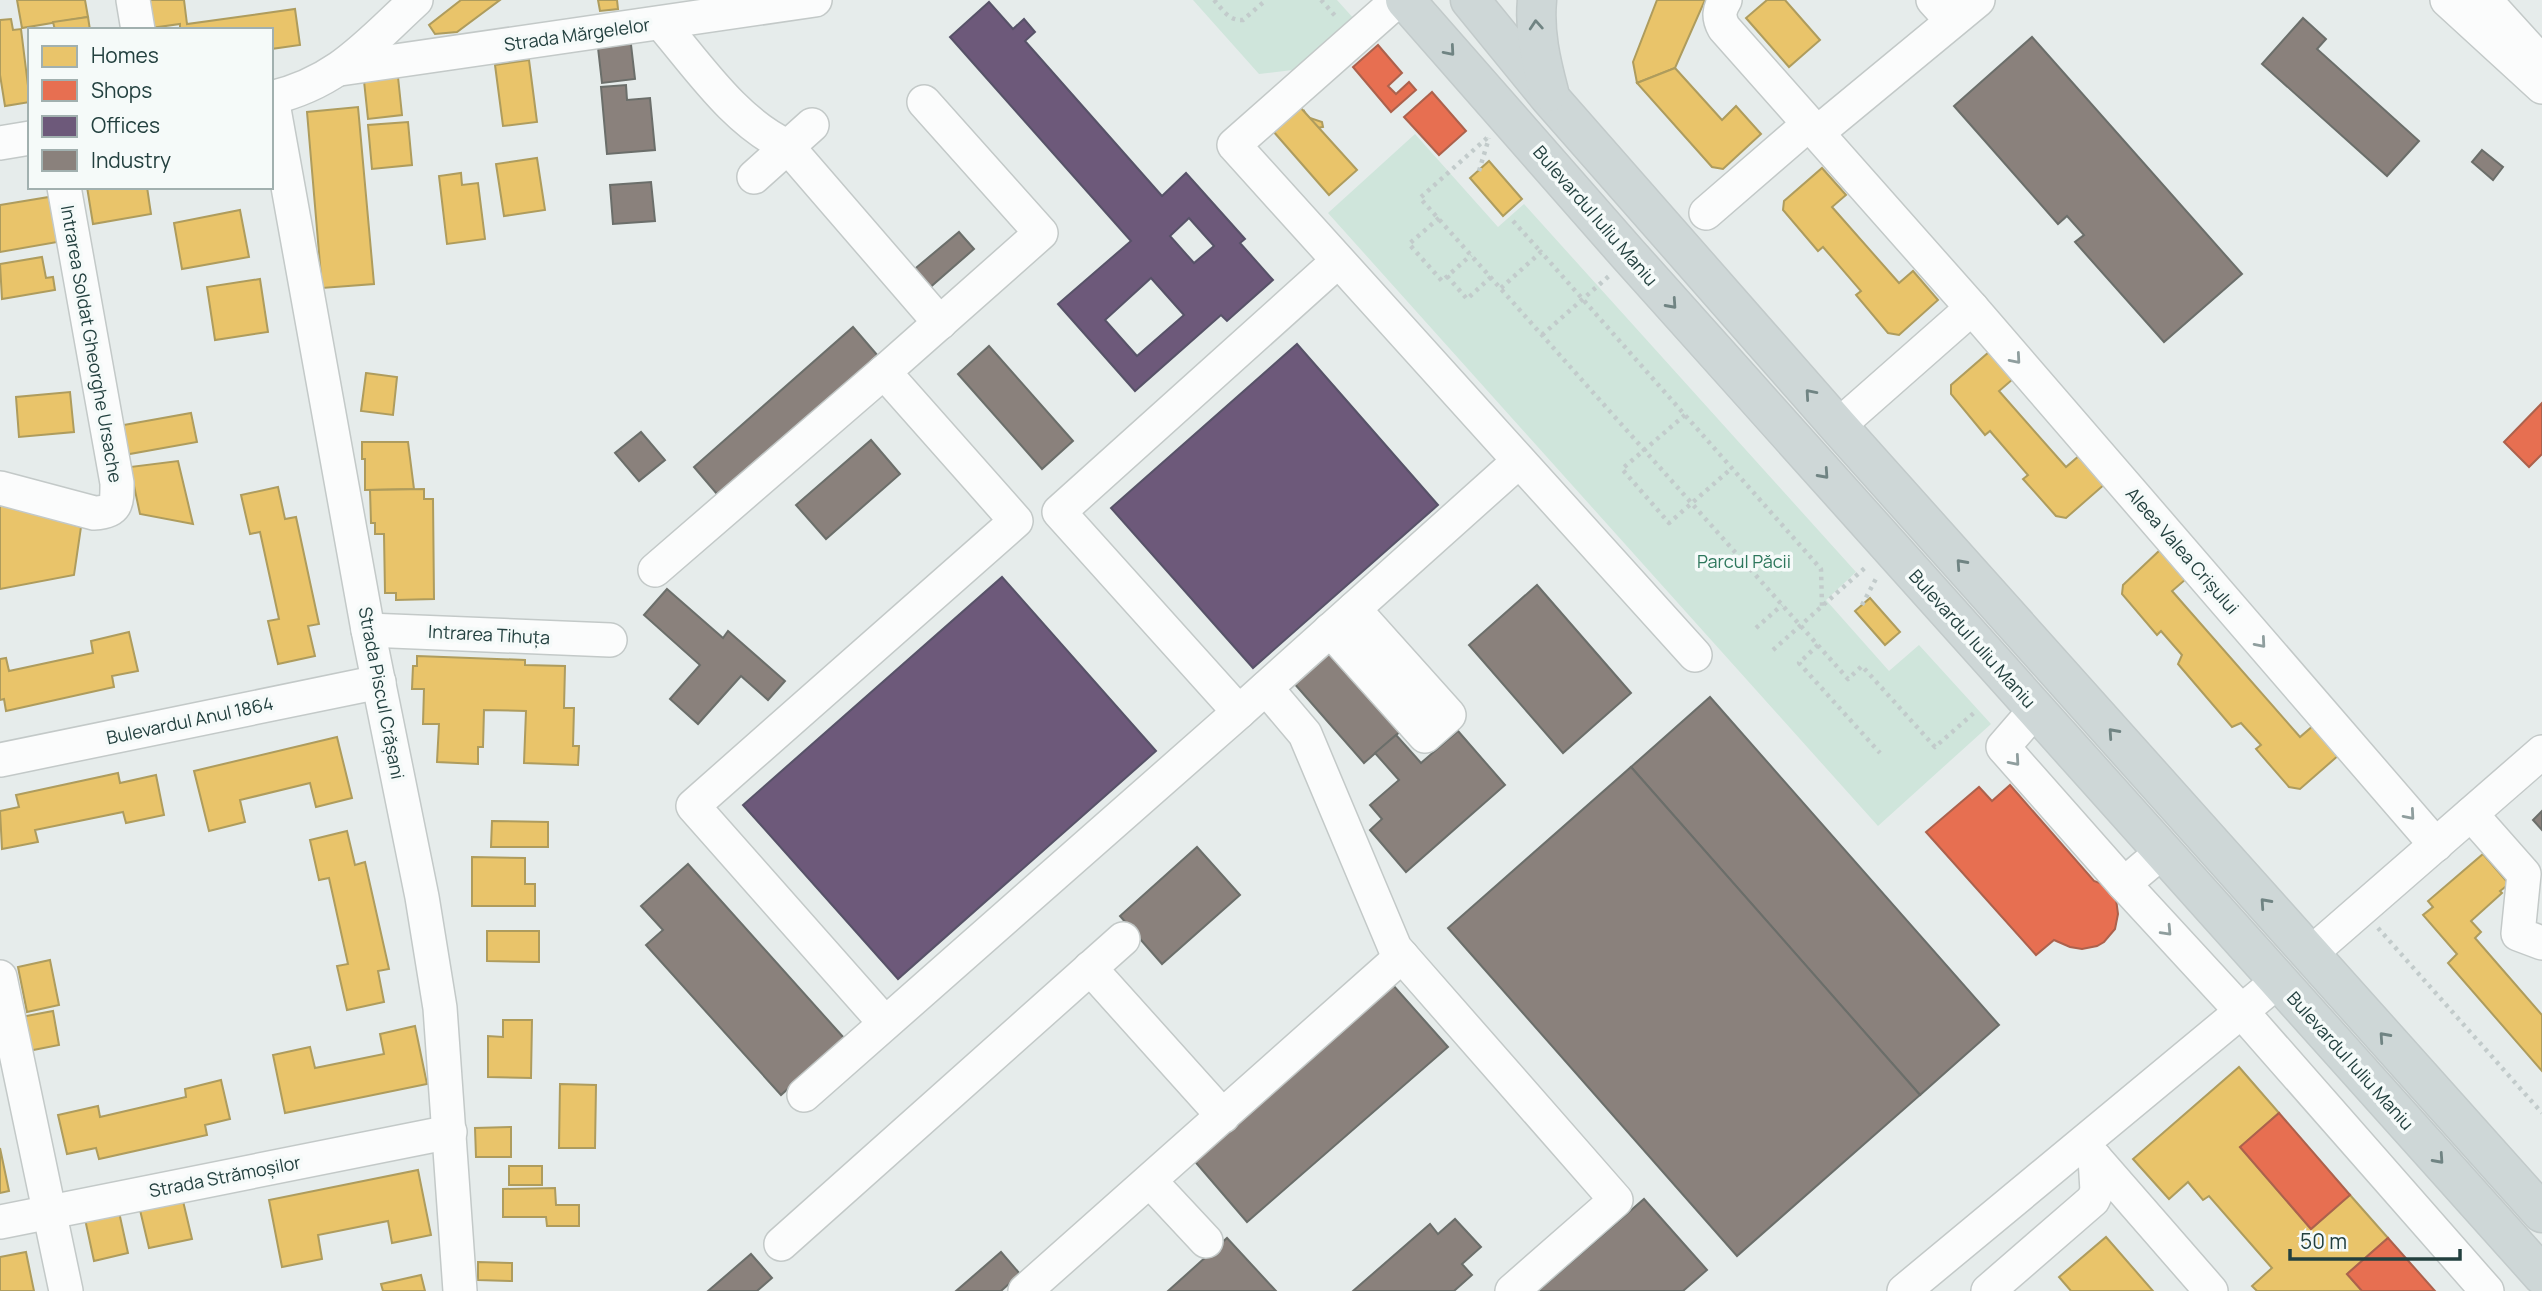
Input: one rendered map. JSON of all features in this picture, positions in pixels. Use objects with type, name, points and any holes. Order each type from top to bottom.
[{"type":"main road","name":"Bulevardul Iuliu Maniu","points":[[1405,0],[1636,263],[2542,1275]]},
{"type":"main road","points":[[1470,0],[1550,98],[1838,426],[2542,1213]]},
{"type":"main road","points":[[1537,0],[1535,18],[1539,50],[1550,98]]},
{"type":"street","points":[[133,0],[138,28]]},
{"type":"street","name":"Strada Mărgelelor","points":[[273,97],[297,91],[340,69],[416,0]]},
{"type":"street","name":"Strada Mărgelelor","points":[[340,69],[815,0]]},
{"type":"street","points":[[1398,0],[1234,145],[1695,655]]},
{"type":"street","name":"Aleea Valea Crișului","points":[[1725,0],[1719,19],[1724,28],[1972,308],[2436,845]]},
{"type":"street","points":[[1706,213],[1813,128],[1943,11],[1978,0]]},
{"type":"street","points":[[2447,0],[2542,87]]},
{"type":"street","points":[[2485,0],[2542,63]]},
{"type":"street","points":[[660,23],[737,111],[758,130],[788,146],[940,323]]},
{"type":"street","points":[[655,570],[1041,233],[924,102]]},
{"type":"street","name":"Strada Piscul Crășani","points":[[273,109],[368,630],[422,897],[440,1008],[460,1291]]},
{"type":"street","points":[[754,177],[812,125]]},
{"type":"street","points":[[0,143],[28,138]]},
{"type":"street","name":"Intrarea Soldat Gheorghe Ursache","points":[[0,488],[94,513],[106,513],[113,508],[117,500],[64,189]]},
{"type":"street","points":[[1059,512],[1338,261]]},
{"type":"street","points":[[1838,426],[1972,308]]},
{"type":"street","points":[[884,372],[1016,521],[1013,524]]},
{"type":"street","points":[[804,1095],[1519,461]]},
{"type":"street","points":[[886,1023],[693,806],[1013,524],[1045,496],[1239,712]]},
{"type":"street","name":"Intrarea Tihuța","points":[[368,630],[610,640]]},
{"type":"street","name":"Bulevardul Anul 1864","points":[[0,760],[379,682]]},
{"type":"street","points":[[1266,688],[1304,734],[1395,948],[1616,1200],[1512,1291]]},
{"type":"street","points":[[2035,710],[2003,747],[2242,1012],[2487,1291]]},
{"type":"street","points":[[2310,954],[2542,752]]},
{"type":"street","points":[[2472,814],[2524,874],[2518,934],[2542,943]]},
{"type":"street","points":[[2124,884],[2162,852]]},
{"type":"street","points":[[781,1244],[1123,939]]},
{"type":"street","points":[[1026,1291],[1402,956]]},
{"type":"street","points":[[1090,968],[1223,1116]]},
{"type":"street","points":[[0,977],[66,1291]]},
{"type":"street","points":[[1904,1291],[2278,981]]},
{"type":"street","points":[[2095,1158],[2235,1042],[2242,1012]]},
{"type":"street","name":"Strada Strămoșilor","points":[[0,1222],[450,1132]]},
{"type":"street","points":[[2095,1158],[2210,1291]]},
{"type":"street","points":[[1988,1291],[2094,1200],[2097,1191],[2095,1158]]},
{"type":"street","points":[[1150,1181],[1206,1241]]},
{"type":"path","points":[[1214,0],[1229,17],[1239,21],[1266,0]]},
{"type":"path","points":[[1490,135],[1420,198],[1848,679],[1863,666],[1935,747],[1975,712]]},
{"type":"path","points":[[1439,218],[1409,244],[1442,281],[1471,255]]},
{"type":"path","points":[[1513,221],[1821,569],[1822,606]]},
{"type":"path","points":[[1501,288],[1541,252]]},
{"type":"path","points":[[1542,335],[1615,270]]},
{"type":"path","points":[[1447,276],[1467,299],[1491,277]]},
{"type":"path","points":[[1685,415],[1622,469],[1669,523],[1732,468]]},
{"type":"path","points":[[1773,650],[1869,565]]},
{"type":"path","points":[[1756,628],[1782,605]]},
{"type":"path","points":[[1818,645],[1799,663],[1880,753]]},
{"type":"path","points":[[2361,909],[2542,1113]]},
{"type":"green space","points":[[1193,0],[1337,0],[1355,20],[1301,69],[1259,74]]},
{"type":"green space","name":"Parcul Păcii","points":[[1415,134],[1498,227],[1524,204],[1856,572],[1826,600],[1889,671],[1919,645],[1991,724],[1878,826],[1328,213]]},
{"type":"building: Homes","points":[[17,0],[85,0],[88,17],[22,28]]},
{"type":"building: Homes","points":[[147,0],[184,0],[187,24],[295,9],[300,45],[273,49],[273,28],[180,28],[180,24],[151,28]]},
{"type":"building: Homes","points":[[461,0],[500,0],[457,32],[435,34],[429,25]]},
{"type":"building: Homes","points":[[598,0],[617,0],[618,9],[600,11]]},
{"type":"building: Homes","points":[[1657,0],[1705,0],[1675,68],[1637,83],[1633,62]]},
{"type":"building: Homes","points":[[1767,0],[1785,0],[1820,40],[1789,67],[1746,18]]},
{"type":"building: Homes","points":[[88,17],[90,28],[54,28],[53,22]]},
{"type":"building: Homes","points":[[11,19],[13,30],[21,29],[28,102],[5,106],[0,75],[0,20]]},
{"type":"building: Homes","points":[[529,60],[537,122],[503,126],[495,65]]},
{"type":"building: Homes","points":[[1675,68],[1722,120],[1736,106],[1761,134],[1723,169],[1712,167],[1637,83]]},
{"type":"building: Homes","points":[[398,77],[402,115],[368,119],[364,81]]},
{"type":"building: Homes","points":[[1293,103],[1298,104],[1307,117],[1322,122],[1323,127],[1311,129],[1314,137],[1322,141],[1313,143],[1306,149],[1308,140],[1304,133],[1295,140],[1292,135],[1297,122]]},
{"type":"building: Homes","points":[[358,107],[374,284],[322,288],[307,112]]},
{"type":"building: Homes","points":[[1300,107],[1357,170],[1329,195],[1273,131]]},
{"type":"building: Homes","points":[[408,122],[412,165],[372,169],[368,125]]},
{"type":"building: Homes","points":[[537,158],[545,210],[504,216],[496,164]]},
{"type":"building: Homes","points":[[1489,161],[1522,199],[1503,216],[1470,178]]},
{"type":"building: Homes","points":[[1822,168],[1846,195],[1832,207],[1899,283],[1913,271],[1938,300],[1899,335],[1888,333],[1856,295],[1861,291],[1823,247],[1818,251],[1783,210],[1784,201]]},
{"type":"building: Homes","points":[[461,173],[462,185],[478,183],[485,239],[447,244],[439,176]]},
{"type":"building: Homes","points":[[87,189],[147,189],[151,214],[93,224]]},
{"type":"building: Homes","points":[[55,196],[63,241],[0,252],[0,205]]},
{"type":"building: Homes","points":[[240,210],[249,257],[182,269],[174,223]]},
{"type":"building: Homes","points":[[42,257],[46,278],[53,277],[55,290],[2,299],[0,264]]},
{"type":"building: Homes","points":[[260,279],[268,332],[215,340],[207,287]]},
{"type":"building: Homes","points":[[1989,352],[2013,379],[1999,391],[2066,467],[2080,455],[2106,483],[2066,518],[2056,516],[2023,479],[2028,475],[1990,431],[1985,435],[1951,394],[1951,385]]},
{"type":"building: Homes","points":[[366,373],[397,377],[393,415],[361,411]]},
{"type":"building: Homes","points":[[70,392],[74,432],[19,437],[16,397]]},
{"type":"building: Homes","points":[[191,413],[197,442],[124,455],[118,426]]},
{"type":"building: Homes","points":[[362,442],[408,442],[414,489],[365,490]]},
{"type":"building: Homes","points":[[178,461],[193,524],[140,514],[130,467]]},
{"type":"building: Homes","points":[[278,487],[285,519],[296,517],[319,624],[308,626],[315,656],[278,664],[268,621],[279,619],[260,532],[250,534],[241,495]]},
{"type":"building: Homes","points":[[424,489],[424,499],[433,499],[434,599],[396,600],[396,593],[385,593],[384,534],[375,534],[375,523],[371,523],[370,490]]},
{"type":"building: Homes","points":[[0,502],[81,527],[74,575],[0,589]]},
{"type":"building: Homes","points":[[2160,550],[2186,579],[2172,591],[2300,737],[2314,725],[2340,754],[2300,789],[2289,787],[2256,749],[2261,745],[2241,723],[2232,727],[2178,664],[2182,655],[2161,631],[2157,635],[2122,594],[2123,585]]},
{"type":"building: Homes","points":[[1870,598],[1900,632],[1885,645],[1855,611]]},
{"type":"building: Homes","points":[[129,632],[138,671],[112,676],[114,687],[6,711],[4,699],[0,700],[0,659],[6,658],[9,671],[93,653],[91,641]]},
{"type":"building: Homes","points":[[417,656],[525,660],[525,665],[565,666],[564,708],[574,708],[573,746],[579,746],[578,765],[524,763],[526,711],[484,710],[483,747],[478,747],[478,764],[437,762],[439,724],[423,724],[424,689],[412,689],[413,666],[417,666]]},
{"type":"building: Homes","points":[[337,737],[352,798],[316,807],[310,783],[240,800],[245,822],[209,831],[194,771]]},
{"type":"building: Homes","points":[[118,773],[120,783],[156,775],[164,815],[126,823],[123,812],[35,830],[38,842],[2,849],[0,811],[19,807],[16,795]]},
{"type":"building: Homes","points":[[492,821],[548,822],[548,847],[491,847]]},
{"type":"building: Homes","points":[[347,831],[355,865],[365,862],[389,969],[378,971],[384,1002],[347,1010],[337,966],[348,964],[329,878],[319,880],[310,840]]},
{"type":"building: Homes","points":[[2483,854],[2509,884],[2471,921],[2481,932],[2475,938],[2542,1015],[2542,1071],[2448,963],[2457,954],[2423,915],[2433,907],[2428,901]]},
{"type":"building: Homes","points":[[472,857],[525,858],[525,884],[535,884],[535,906],[472,906]]},
{"type":"building: Homes","points":[[487,931],[539,931],[539,962],[487,961]]},
{"type":"building: Homes","points":[[50,960],[59,1005],[27,1012],[18,967]]},
{"type":"building: Homes","points":[[53,1011],[59,1045],[28,1051],[21,1017]]},
{"type":"building: Homes","points":[[503,1020],[532,1020],[531,1078],[488,1077],[488,1036],[503,1037]]},
{"type":"building: Homes","points":[[415,1026],[427,1084],[285,1113],[273,1055],[310,1047],[315,1068],[384,1054],[380,1034]]},
{"type":"building: Homes","points":[[2239,1067],[2279,1113],[2240,1147],[2311,1229],[2350,1195],[2388,1238],[2347,1274],[2362,1291],[2257,1291],[2252,1286],[2272,1268],[2209,1196],[2203,1200],[2188,1182],[2169,1199],[2133,1159]]},
{"type":"building: Homes","points":[[221,1080],[230,1119],[205,1125],[207,1135],[99,1159],[96,1148],[67,1154],[58,1115],[98,1106],[100,1117],[186,1097],[185,1089]]},
{"type":"building: Homes","points":[[560,1084],[596,1085],[595,1148],[559,1148]]},
{"type":"building: Homes","points":[[511,1127],[511,1157],[476,1157],[475,1128]]},
{"type":"building: Homes","points":[[0,1148],[9,1191],[0,1193]]},
{"type":"building: Homes","points":[[509,1166],[542,1166],[542,1185],[509,1185]]},
{"type":"building: Homes","points":[[418,1170],[431,1235],[392,1243],[388,1221],[318,1235],[322,1259],[282,1267],[269,1200]]},
{"type":"building: Homes","points":[[555,1188],[556,1205],[579,1205],[579,1226],[547,1226],[546,1217],[503,1217],[503,1189]]},
{"type":"building: Homes","points":[[183,1201],[192,1239],[149,1248],[140,1210]]},
{"type":"building: Homes","points":[[119,1212],[128,1253],[94,1261],[85,1219]]},
{"type":"building: Homes","points":[[2106,1237],[2153,1291],[2071,1291],[2059,1277]]},
{"type":"building: Homes","points":[[26,1252],[34,1291],[0,1291],[0,1257]]},
{"type":"building: Homes","points":[[478,1262],[512,1263],[512,1281],[478,1280]]},
{"type":"building: Homes","points":[[421,1275],[425,1291],[383,1291],[381,1284]]},
{"type":"building: Shops","points":[[1378,45],[1402,73],[1388,86],[1396,94],[1409,82],[1416,90],[1391,112],[1353,67]]},
{"type":"building: Shops","points":[[1432,92],[1466,131],[1439,155],[1404,117]]},
{"type":"building: Shops","points":[[2542,403],[2542,454],[2529,467],[2504,442]]},
{"type":"building: Shops","points":[[2010,785],[2094,881],[2105,885],[2116,899],[2118,914],[2115,929],[2097,946],[2082,949],[2054,940],[2036,955],[1926,832],[1979,787],[1992,801]]},
{"type":"building: Shops","points":[[2279,1113],[2350,1195],[2311,1229],[2240,1147]]},
{"type":"building: Shops","points":[[2388,1238],[2435,1291],[2362,1291],[2347,1274]]},
{"type":"building: Offices","points":[[989,2],[1013,29],[1024,19],[1035,32],[1025,41],[1162,196],[1186,173],[1245,239],[1240,243],[1273,280],[1227,321],[1221,315],[1135,391],[1058,304],[1131,241],[950,37]],"holes":[[[1189,218],[1214,246],[1194,263],[1170,236]],[[1151,278],[1184,315],[1137,356],[1105,320]]]},
{"type":"building: Offices","points":[[1297,344],[1438,505],[1253,668],[1111,508]]},
{"type":"building: Offices","points":[[1002,577],[1156,751],[898,979],[743,805]]},
{"type":"building: Industry","points":[[2303,18],[2326,39],[2317,49],[2419,141],[2387,176],[2262,64]]},
{"type":"building: Industry","points":[[630,36],[635,79],[602,83],[597,39]]},
{"type":"building: Industry","points":[[2032,37],[2242,274],[2164,342],[2075,242],[2084,235],[2067,216],[2058,224],[1954,106]]},
{"type":"building: Industry","points":[[626,85],[627,100],[650,98],[655,150],[607,154],[601,87]]},
{"type":"building: Industry","points":[[2482,150],[2503,167],[2493,180],[2472,162]]},
{"type":"building: Industry","points":[[651,182],[655,221],[613,224],[610,185]]},
{"type":"building: Industry","points":[[959,232],[974,249],[927,290],[911,272]]},
{"type":"building: Industry","points":[[853,327],[878,356],[723,501],[694,467]]},
{"type":"building: Industry","points":[[989,346],[1073,441],[1042,469],[958,374]]},
{"type":"building: Industry","points":[[641,432],[665,460],[639,481],[615,453]]},
{"type":"building: Industry","points":[[871,440],[900,474],[826,539],[796,505]]},
{"type":"building: Industry","points":[[1537,585],[1631,693],[1563,753],[1469,645]]},
{"type":"building: Industry","points":[[667,589],[723,638],[728,631],[785,681],[768,700],[741,676],[698,724],[670,699],[700,665],[644,615]]},
{"type":"building: Industry","points":[[1331,649],[1402,730],[1364,763],[1293,682]]},
{"type":"building: Industry","points":[[1710,697],[1999,1025],[1920,1095],[1631,767]]},
{"type":"building: Industry","points":[[1458,731],[1505,785],[1406,872],[1370,830],[1382,819],[1370,805],[1399,780],[1375,753],[1396,735],[1421,763]]},
{"type":"building: Industry","points":[[1631,767],[1920,1095],[1737,1256],[1448,928]]},
{"type":"building: Industry","points":[[2542,811],[2542,830],[2533,820]]},
{"type":"building: Industry","points":[[1197,847],[1240,895],[1162,964],[1120,916]]},
{"type":"building: Industry","points":[[688,864],[844,1038],[781,1095],[646,945],[663,930],[641,906]]},
{"type":"building: Industry","points":[[1392,984],[1448,1047],[1247,1222],[1192,1158]]},
{"type":"building: Industry","points":[[1644,1199],[1707,1270],[1683,1291],[1538,1291]]},
{"type":"building: Industry","points":[[1455,1219],[1481,1247],[1462,1264],[1472,1275],[1454,1291],[1353,1291],[1430,1224],[1438,1234]]},
{"type":"building: Industry","points":[[1227,1238],[1276,1291],[1168,1291]]},
{"type":"building: Industry","points":[[1001,1252],[1020,1274],[1001,1291],[956,1291]]},
{"type":"building: Industry","points":[[751,1254],[772,1278],[757,1291],[708,1291]]}]
